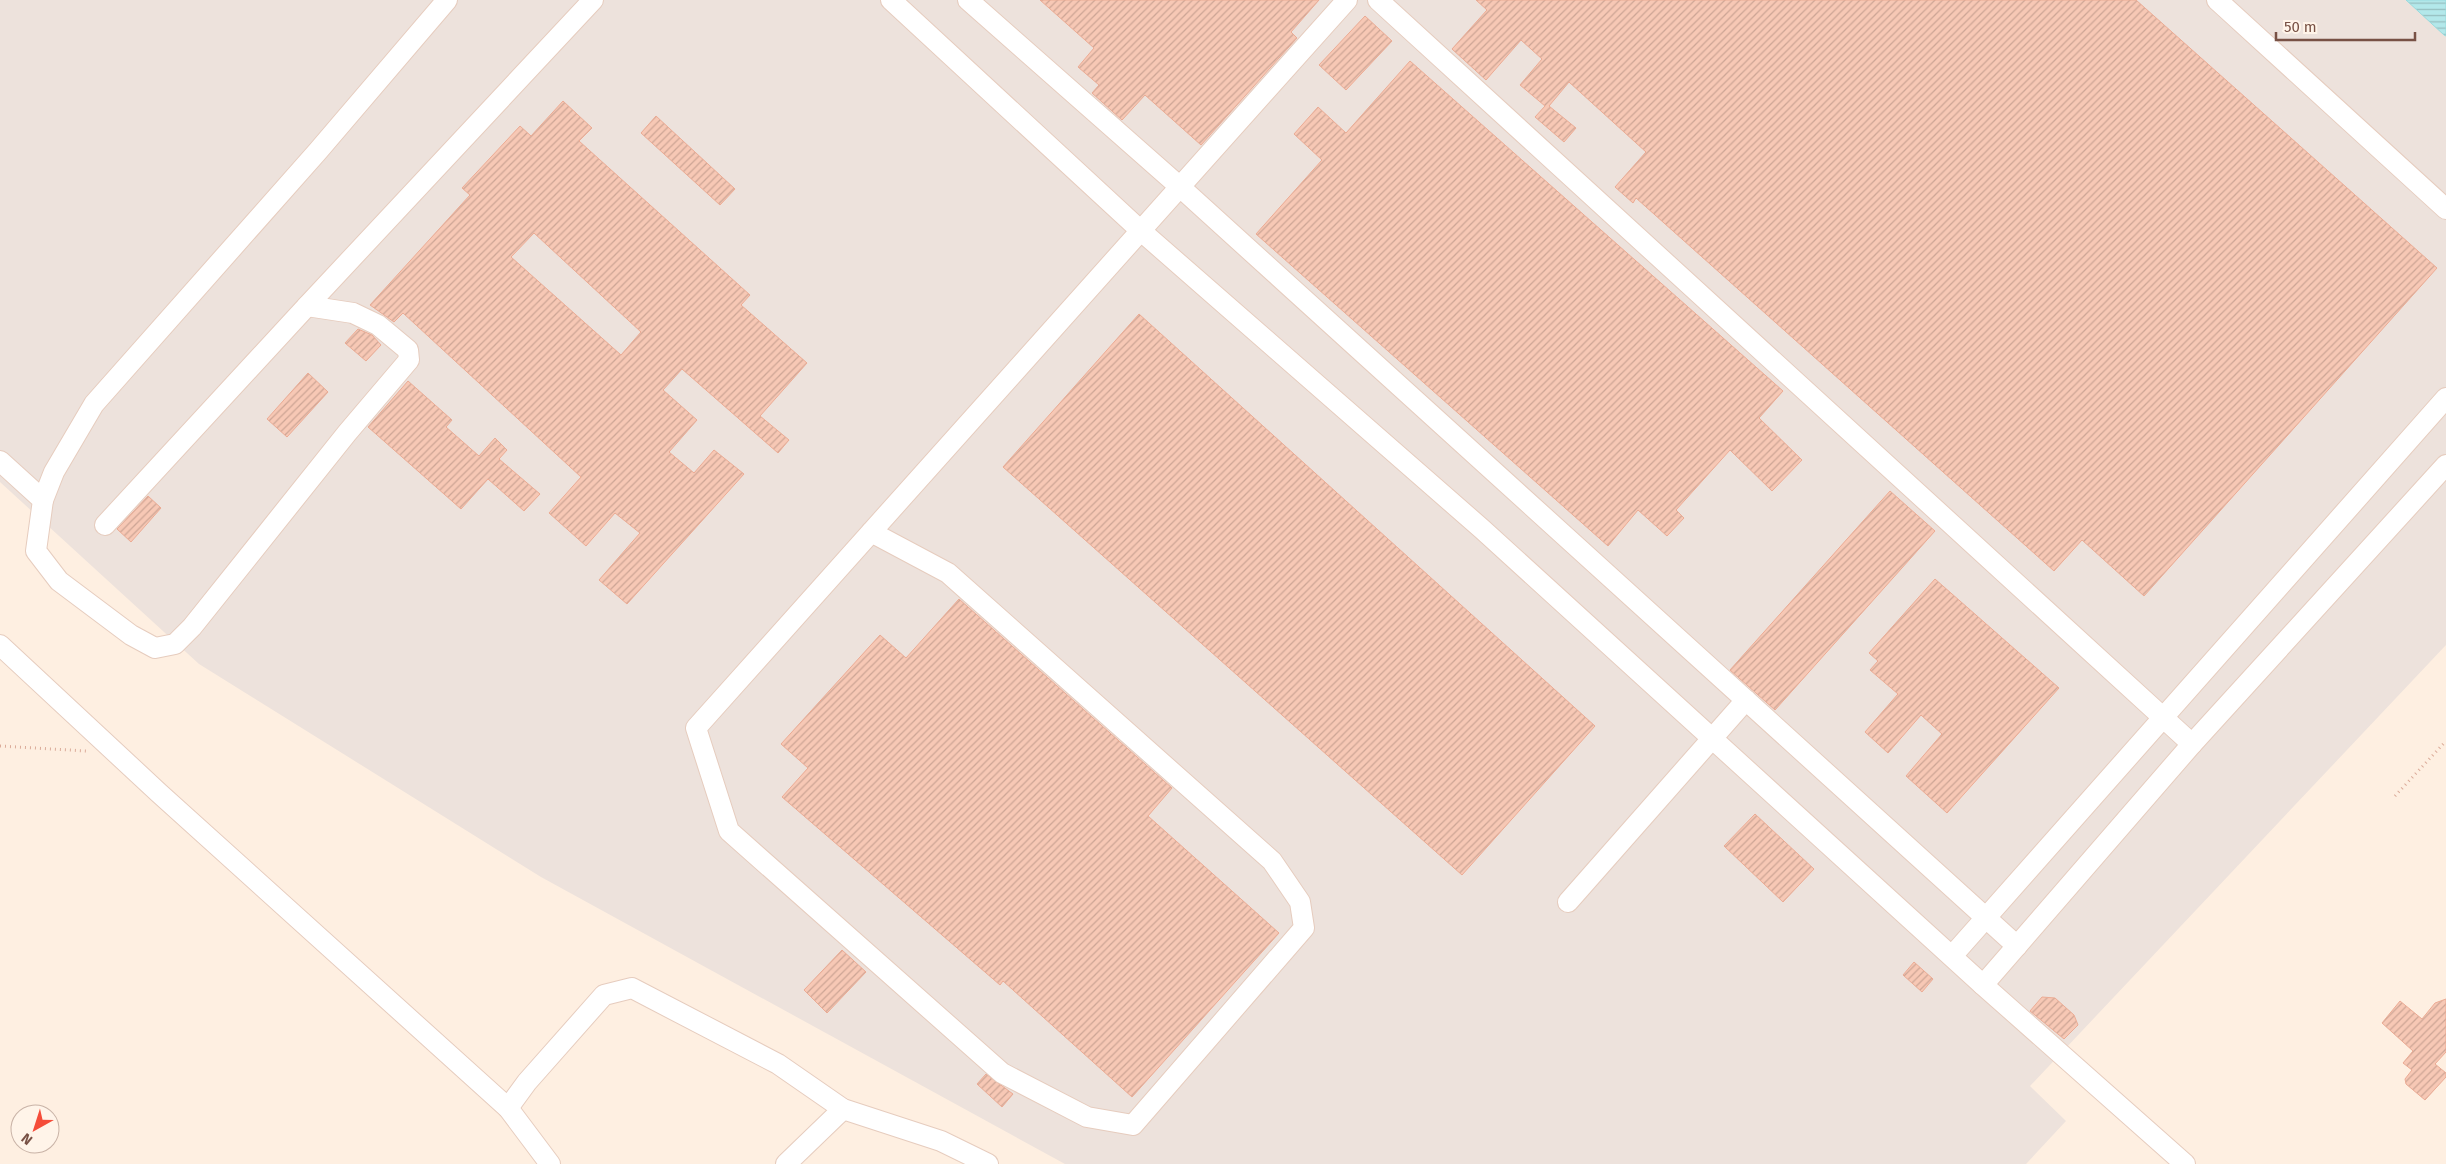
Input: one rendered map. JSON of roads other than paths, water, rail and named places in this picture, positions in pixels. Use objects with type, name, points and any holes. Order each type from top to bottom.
[{"type":"street","points":[[307,306],[353,313],[378,325],[408,350],[408,360],[347,433],[192,628],[175,644],[155,648],[131,635],[59,581],[36,551],[43,500],[54,472],[94,404],[318,151],[447,0]]},
{"type":"street","points":[[105,525],[593,0]]},
{"type":"street","points":[[891,0],[1140,230],[1482,530],[1983,985],[2185,1164]]},
{"type":"street","points":[[968,0],[1179,186],[2017,946]]},
{"type":"street","points":[[871,532],[948,573],[1272,861],[1300,902],[1304,928],[1133,1125],[1087,1117],[1002,1073],[729,831],[696,728],[1179,186],[1347,0]]},
{"type":"street","points":[[1378,0],[2192,744]]},
{"type":"street","points":[[2217,0],[2446,209]]},
{"type":"street","points":[[1952,956],[2446,398]]},
{"type":"street","points":[[0,461],[43,500]]},
{"type":"street","points":[[1983,985],[2192,744],[2446,466]]},
{"type":"street","points":[[0,646],[508,1108],[550,1164]]},
{"type":"street","points":[[1568,902],[1746,700]]},
{"type":"street","points":[[508,1108],[527,1082],[604,995],[632,988],[778,1064],[843,1109],[941,1142],[988,1164]]},
{"type":"street","points":[[786,1164],[843,1109]]},
{"type":"water","points":[[2406,0],[2446,0],[2446,36],[2444,35]]}]
